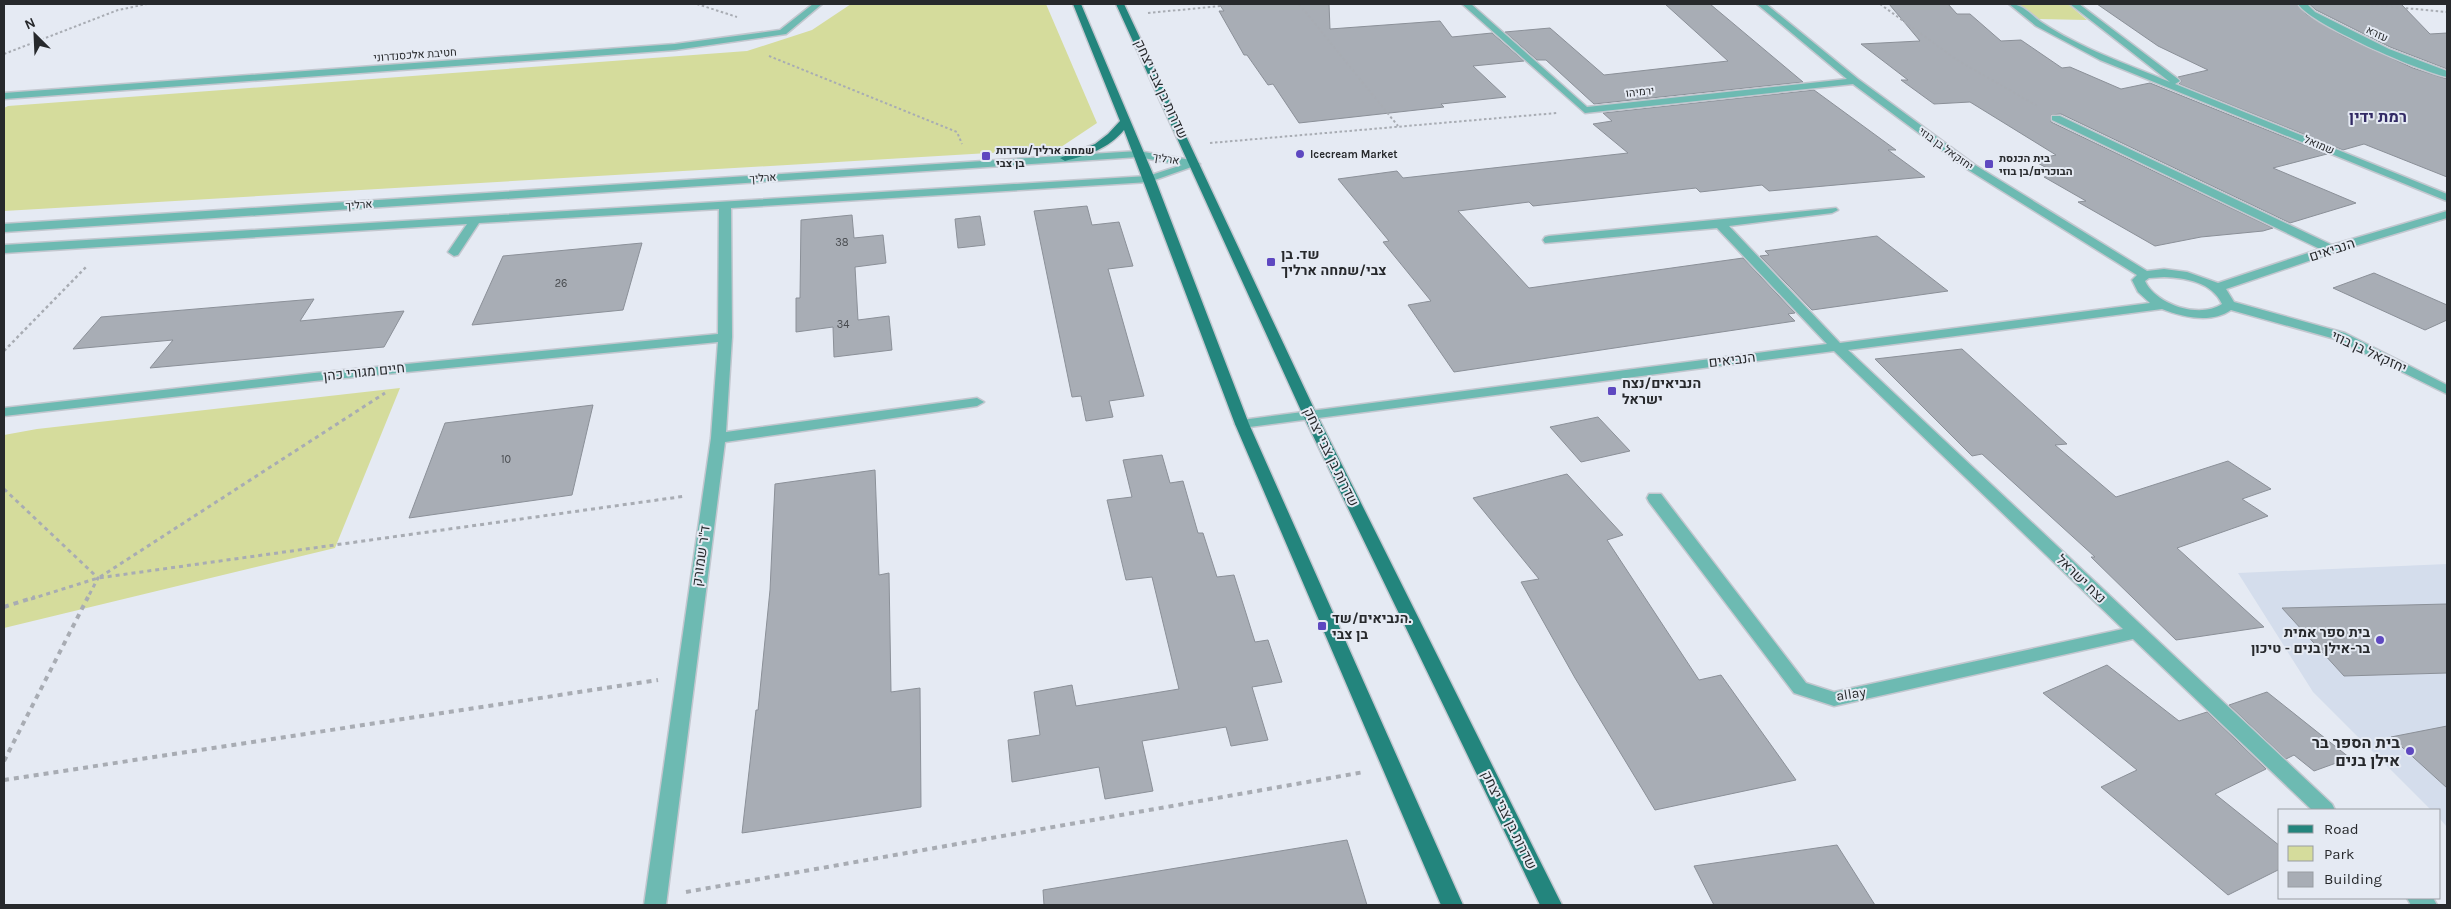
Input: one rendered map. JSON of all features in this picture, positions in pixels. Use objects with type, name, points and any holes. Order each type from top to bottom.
[{"type":"main road","points":[[1077,4],[1149,179],[1242,424],[1452,905]]},
{"type":"main road","name":"שדרות בן צבי יצחק","points":[[1120,4],[1187,145],[1310,415],[1551,905]]},
{"type":"main road","points":[[1065,158],[1099,148],[1114,136],[1125,121]]},
{"type":"street","name":"חטיבת אלכסנדרוני","points":[[4,96],[675,47],[783,32],[818,4]]},
{"type":"street","points":[[1466,4],[1585,110]]},
{"type":"street","name":"יחזקאל בן בוזי","points":[[1761,4],[1855,81],[1971,168],[2145,275]]},
{"type":"street","name":"שמואל","points":[[2013,4],[2039,24],[2103,58],[2447,198]]},
{"type":"street","name":"שמואל","points":[[2074,4],[2190,92]]},
{"type":"street","name":"עזרא","points":[[2302,4],[2312,14],[2386,51],[2447,74]]},
{"type":"street","name":"ירמיהו","points":[[1585,110],[1855,81]]},
{"type":"street","points":[[2056,118],[2331,249]]},
{"type":"street","name":"ארליך","points":[[4,228],[1138,154],[1195,164]]},
{"type":"street","name":"ארליך","points":[[4,249],[1149,179],[1195,164]]},
{"type":"street","name":"ד\"ר שמורק","points":[[655,901],[718,438],[725,337],[725,205]]},
{"type":"street","points":[[1549,240],[1720,224],[1832,210]]},
{"type":"street","name":"הנביאים","points":[[2217,288],[2331,249],[2447,214]]},
{"type":"street","points":[[454,252],[475,221]]},
{"type":"street","name":"נצח ישראל","points":[[1720,224],[1837,347],[2325,809]]},
{"type":"street","points":[[2165,272],[2180,274],[2217,288],[2228,298],[2229,305],[2225,311],[2215,314],[2201,314],[2162,305],[2150,298],[2139,288],[2138,280],[2145,275],[2165,272]]},
{"type":"street","name":"הנביאים","points":[[1242,424],[2162,305]]},
{"type":"street","name":"יחזקאל בן בוזי","points":[[2229,305],[2276,320],[2340,336],[2447,390]]},
{"type":"street","name":"חיים מגורי כהן","points":[[4,412],[314,377],[725,337]]},
{"type":"street","points":[[718,438],[977,402]]},
{"type":"street","name":"allay","points":[[1655,498],[1800,688],[1834,699],[2136,632]]},
{"type":"path","points":[[4,54],[118,10],[147,4]]},
{"type":"path","points":[[1126,15],[1242,4]]},
{"type":"path","points":[[1299,4],[1398,126]]},
{"type":"path","points":[[1880,4],[1957,60],[2056,118]]},
{"type":"path","points":[[2361,4],[2447,12]]},
{"type":"path","points":[[729,40],[957,132],[972,164]]},
{"type":"path","points":[[1187,145],[1585,110]]},
{"type":"path","points":[[4,351],[109,243]]},
{"type":"path","points":[[4,761],[98,578],[387,392]]},
{"type":"path","points":[[4,489],[98,578]]},
{"type":"path","points":[[4,606],[98,578],[710,492]]},
{"type":"path","points":[[4,780],[686,676]]},
{"type":"path","points":[[655,901],[1391,767]]},
{"type":"shaded area","name":"בית הספר בר אילן בנים","points":[[2447,564],[2447,827],[2441,820],[2441,809],[2430,809],[2313,692],[2238,573]]},
{"type":"green space","points":[[851,4],[1046,4],[1097,123],[1058,149],[4,211],[4,108],[8,106],[747,51],[812,30]]},
{"type":"green space","points":[[2018,4],[2068,4],[2087,20],[2038,19]]},
{"type":"green space","points":[[400,388],[335,548],[4,628],[4,435],[37,429]]},
{"type":"building","points":[[1219,4],[1329,4],[1330,29],[1440,21],[1452,37],[1492,33],[1524,61],[1473,66],[1506,97],[1441,104],[1444,107],[1299,123],[1273,84],[1268,85],[1247,55],[1244,55],[1219,11],[1224,11]]},
{"type":"building","points":[[1665,4],[1710,4],[1803,82],[1594,104],[1546,60],[1537,60],[1505,32],[1550,28],[1604,75],[1728,61]]},
{"type":"building","points":[[1889,4],[1948,4],[1957,14],[1970,14],[2001,41],[2021,40],[2062,68],[2070,67],[2121,89],[2150,83],[2327,154],[2273,168],[2356,203],[2290,223],[2061,114],[2051,115],[2051,122],[2273,228],[2263,231],[2201,237],[2155,246],[2078,202],[2086,201],[2044,177],[2060,175],[2032,160],[2056,155],[1970,102],[1934,104],[1901,80],[1908,80],[1861,44],[1920,41]]},
{"type":"building","points":[[2097,4],[2296,4],[2306,14],[2343,36],[2413,68],[2447,79],[2447,177],[2364,144],[2343,150],[2179,84],[2182,81],[2178,77],[2208,70],[2158,46]]},
{"type":"building","points":[[2309,4],[2401,4],[2430,34],[2447,33],[2447,69],[2390,47],[2316,10]]},
{"type":"building","points":[[1814,90],[1896,150],[1888,150],[1925,177],[1769,191],[1762,185],[1700,192],[1696,188],[1533,206],[1529,202],[1458,211],[1529,288],[1743,258],[1795,313],[1788,314],[1795,321],[1454,372],[1408,305],[1431,301],[1383,242],[1389,241],[1338,179],[1397,171],[1403,178],[1628,153],[1593,124],[1612,121],[1603,113]]},
{"type":"building","points":[[1087,206],[1092,225],[1119,222],[1133,266],[1108,269],[1144,396],[1109,401],[1113,417],[1086,421],[1081,396],[1072,397],[1034,211]]},
{"type":"building","points":[[852,215],[854,238],[883,235],[886,263],[855,267],[858,320],[889,316],[892,350],[834,357],[833,327],[796,332],[796,298],[800,298],[801,220]]},
{"type":"building","points":[[980,216],[985,245],[958,248],[955,219]]},
{"type":"building","points":[[1877,236],[1948,291],[1812,310],[1760,256],[1769,255],[1765,251]]},
{"type":"building","points":[[642,243],[623,310],[472,325],[503,256]]},
{"type":"building","points":[[2374,273],[2447,305],[2447,320],[2425,330],[2333,288]]},
{"type":"building","points":[[314,299],[300,321],[404,311],[384,347],[150,368],[173,340],[73,349],[101,317]]},
{"type":"building","points":[[1962,349],[2067,444],[2055,445],[2116,497],[2228,461],[2271,489],[2242,499],[2268,516],[2177,548],[2264,627],[2176,640],[2091,557],[2095,557],[1982,454],[1972,456],[1875,359]]},
{"type":"building","points":[[593,405],[572,495],[409,518],[445,423]]},
{"type":"building","points":[[1598,417],[1630,451],[1581,462],[1550,427]]},
{"type":"building","points":[[1162,455],[1170,483],[1183,481],[1198,533],[1203,533],[1217,577],[1234,575],[1255,642],[1268,640],[1282,682],[1252,687],[1268,740],[1231,746],[1226,727],[1142,741],[1153,791],[1105,799],[1099,767],[1012,782],[1008,740],[1040,735],[1034,692],[1072,685],[1076,706],[1179,689],[1152,577],[1126,580],[1107,500],[1132,497],[1123,460]]},
{"type":"building","points":[[875,470],[879,575],[889,573],[891,692],[920,688],[921,807],[742,833],[756,710],[758,710],[770,590],[775,484]]},
{"type":"building","points":[[1567,474],[1623,535],[1607,540],[1699,680],[1721,675],[1796,780],[1655,810],[1575,678],[1521,582],[1539,579],[1473,498]]},
{"type":"building","name":"בית ספר אמית בר-אילן בנים - טיכון","points":[[2447,604],[2447,673],[2344,676],[2282,608]]},
{"type":"building","points":[[2107,665],[2179,721],[2207,712],[2266,769],[2215,794],[2278,844],[2278,870],[2228,895],[2101,787],[2137,770],[2043,693]]},
{"type":"building","points":[[2267,692],[2350,758],[2314,771],[2294,755],[2286,759],[2229,705]]},
{"type":"building","points":[[2447,726],[2447,788],[2391,737]]},
{"type":"building","points":[[1347,840],[1367,905],[1044,905],[1043,890]]},
{"type":"building","points":[[1837,845],[1875,905],[1714,905],[1694,866]]},
{"type":"place","name":"Icecream Market","points":[[1300,154]]},
{"type":"place","name":"שמחה ארליך/שדרות בן צבי","points":[[986,156]]},
{"type":"place","name":"בית הכנסת הבוכרים/בן בוזי","points":[[1989,164]]},
{"type":"place","name":"שד. בן צבי/שמחה ארליך","points":[[1271,262]]},
{"type":"place","name":"הנביאים/נצח ישראל","points":[[1612,391]]},
{"type":"place","name":"הנביאים/שד. בן צבי","points":[[1322,626]]},
{"type":"place","name":"בית ספר אמית בר-אילן בנים - טיכון","points":[[2380,640]]},
{"type":"place","name":"בית הספר בר אילן בנים","points":[[2410,751]]},
{"type":"district","name":"רמת ידין","points":[[2378,116]]}]
